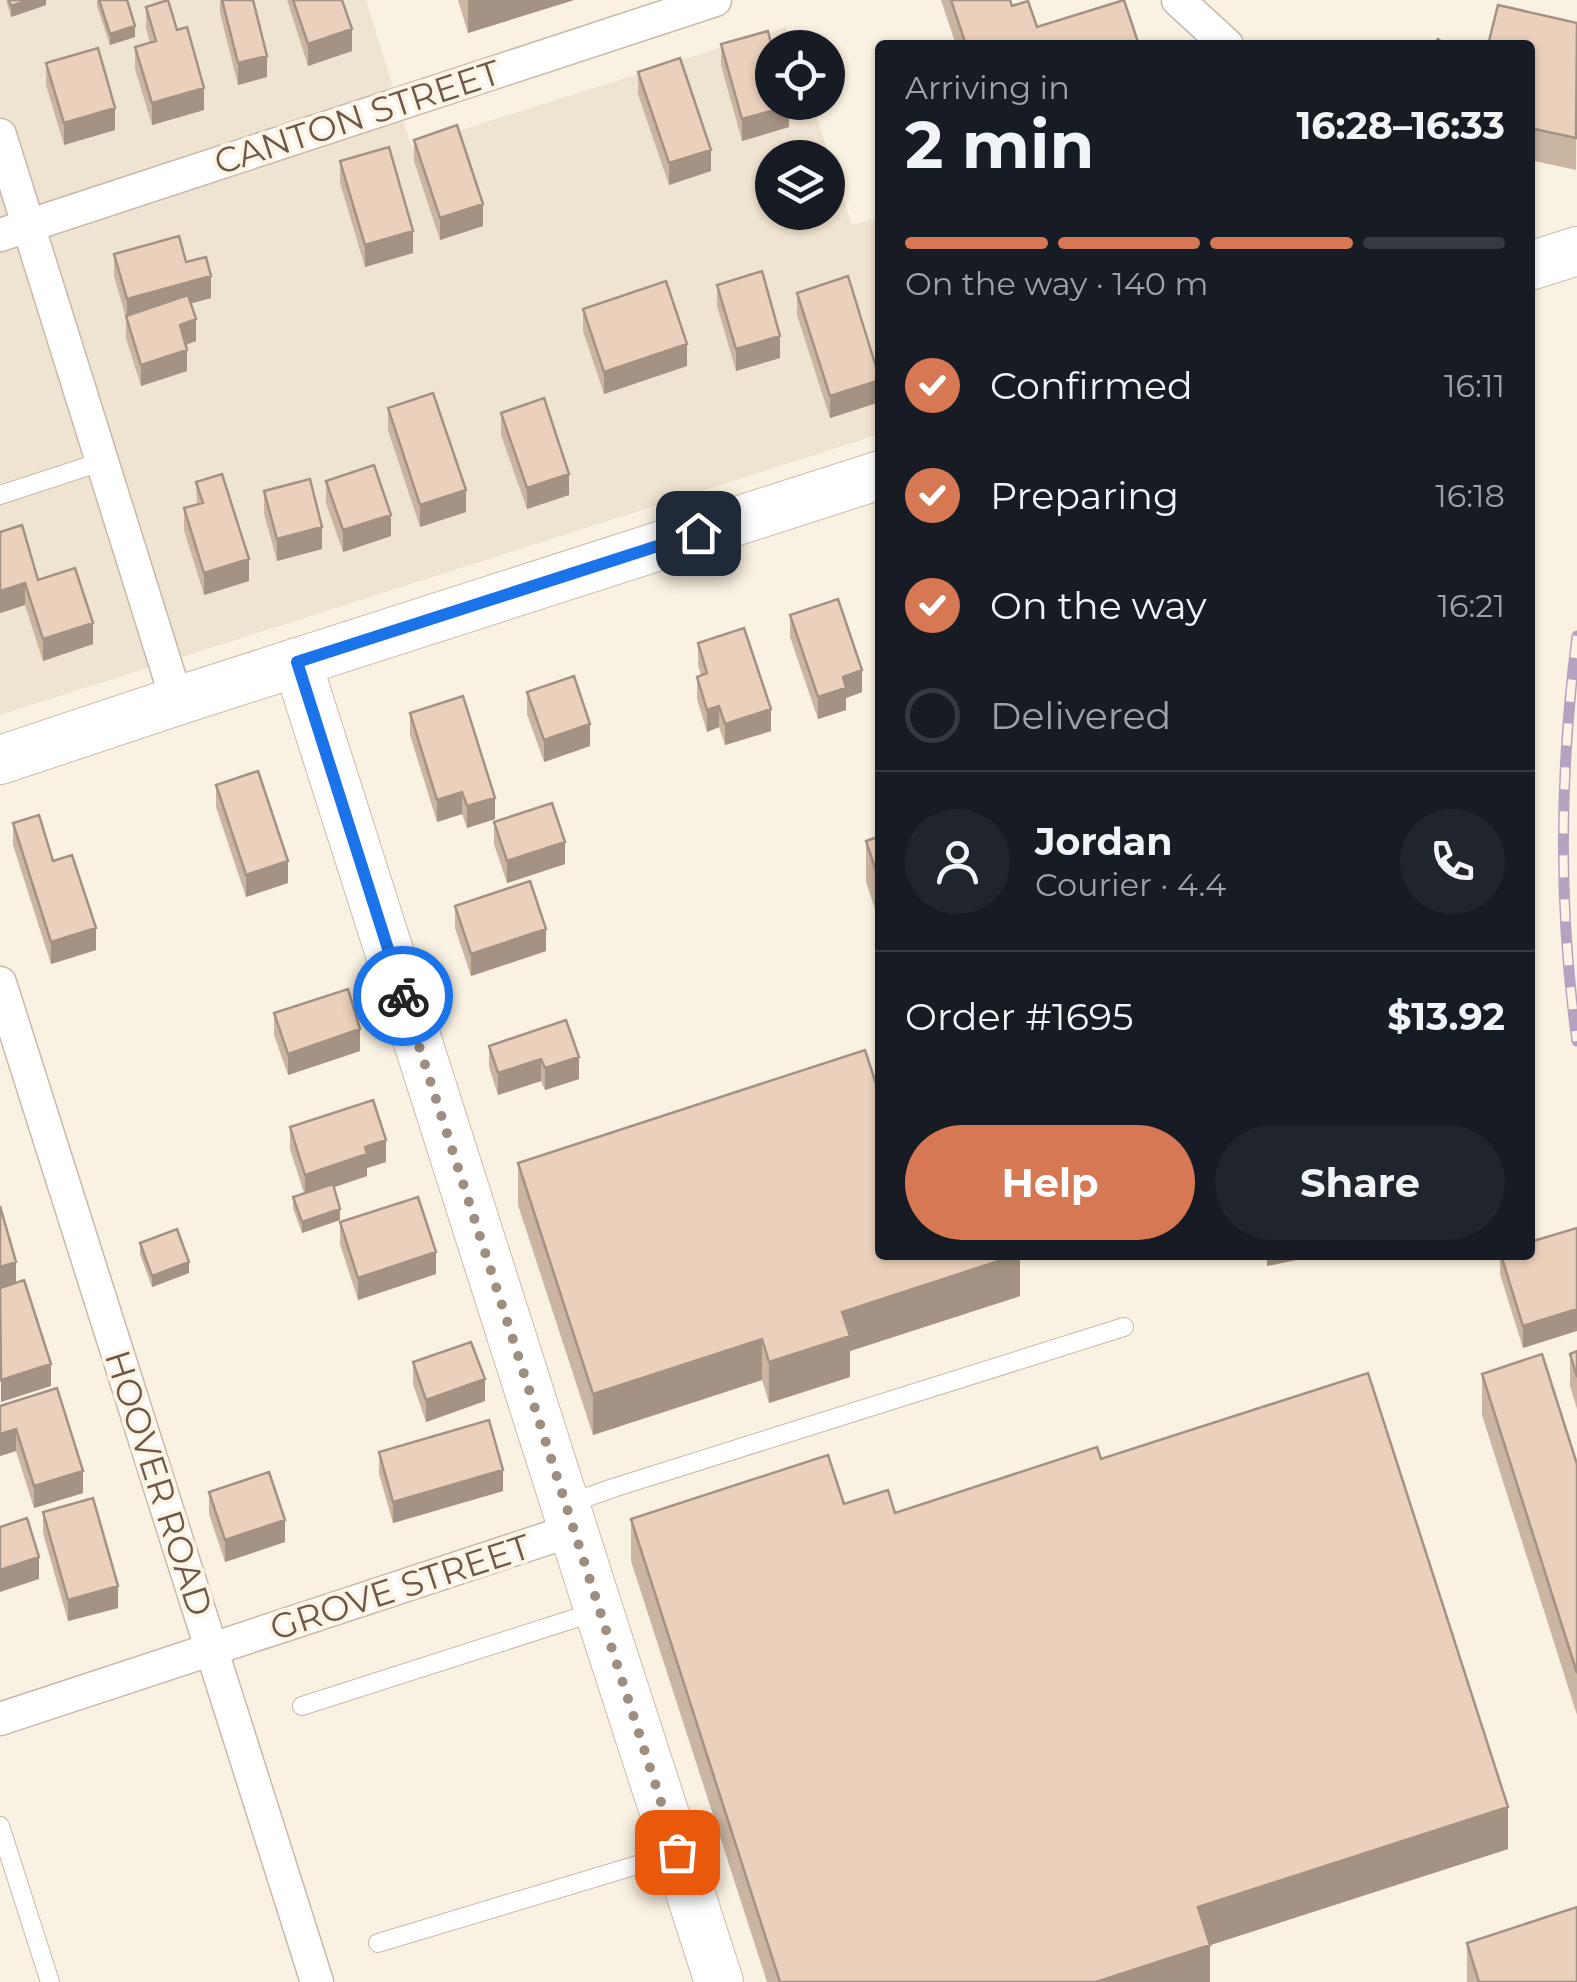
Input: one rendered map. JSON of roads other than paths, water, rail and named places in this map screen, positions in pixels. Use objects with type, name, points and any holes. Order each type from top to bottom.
[{"type":"street","name":"CANTON STREET","points":[[14,230],[715,0]]},
{"type":"street","points":[[1178,0],[1222,40]]},
{"type":"street","points":[[0,135],[14,230],[101,462],[177,701]]},
{"type":"street","points":[[1535,264],[1577,251]]},
{"type":"street","points":[[0,760],[875,477]]},
{"type":"street","points":[[297,662],[719,1982]]},
{"type":"street","name":"HOOVER ROAD","points":[[0,983],[10,1046],[211,1649],[317,1982]]},
{"type":"street","name":"GROVE STREET","points":[[0,1719],[211,1649],[569,1518]]},
{"type":"lane","points":[[0,495],[101,462]]},
{"type":"lane","points":[[569,1518],[1124,1327]]},
{"type":"lane","points":[[302,1706],[598,1611]]},
{"type":"lane","points":[[0,1826],[50,1982]]},
{"type":"lane","points":[[378,1944],[677,1852]]},
{"type":"railway","points":[[1577,636],[1567,737],[1564,838],[1567,940],[1577,1041]]}]
